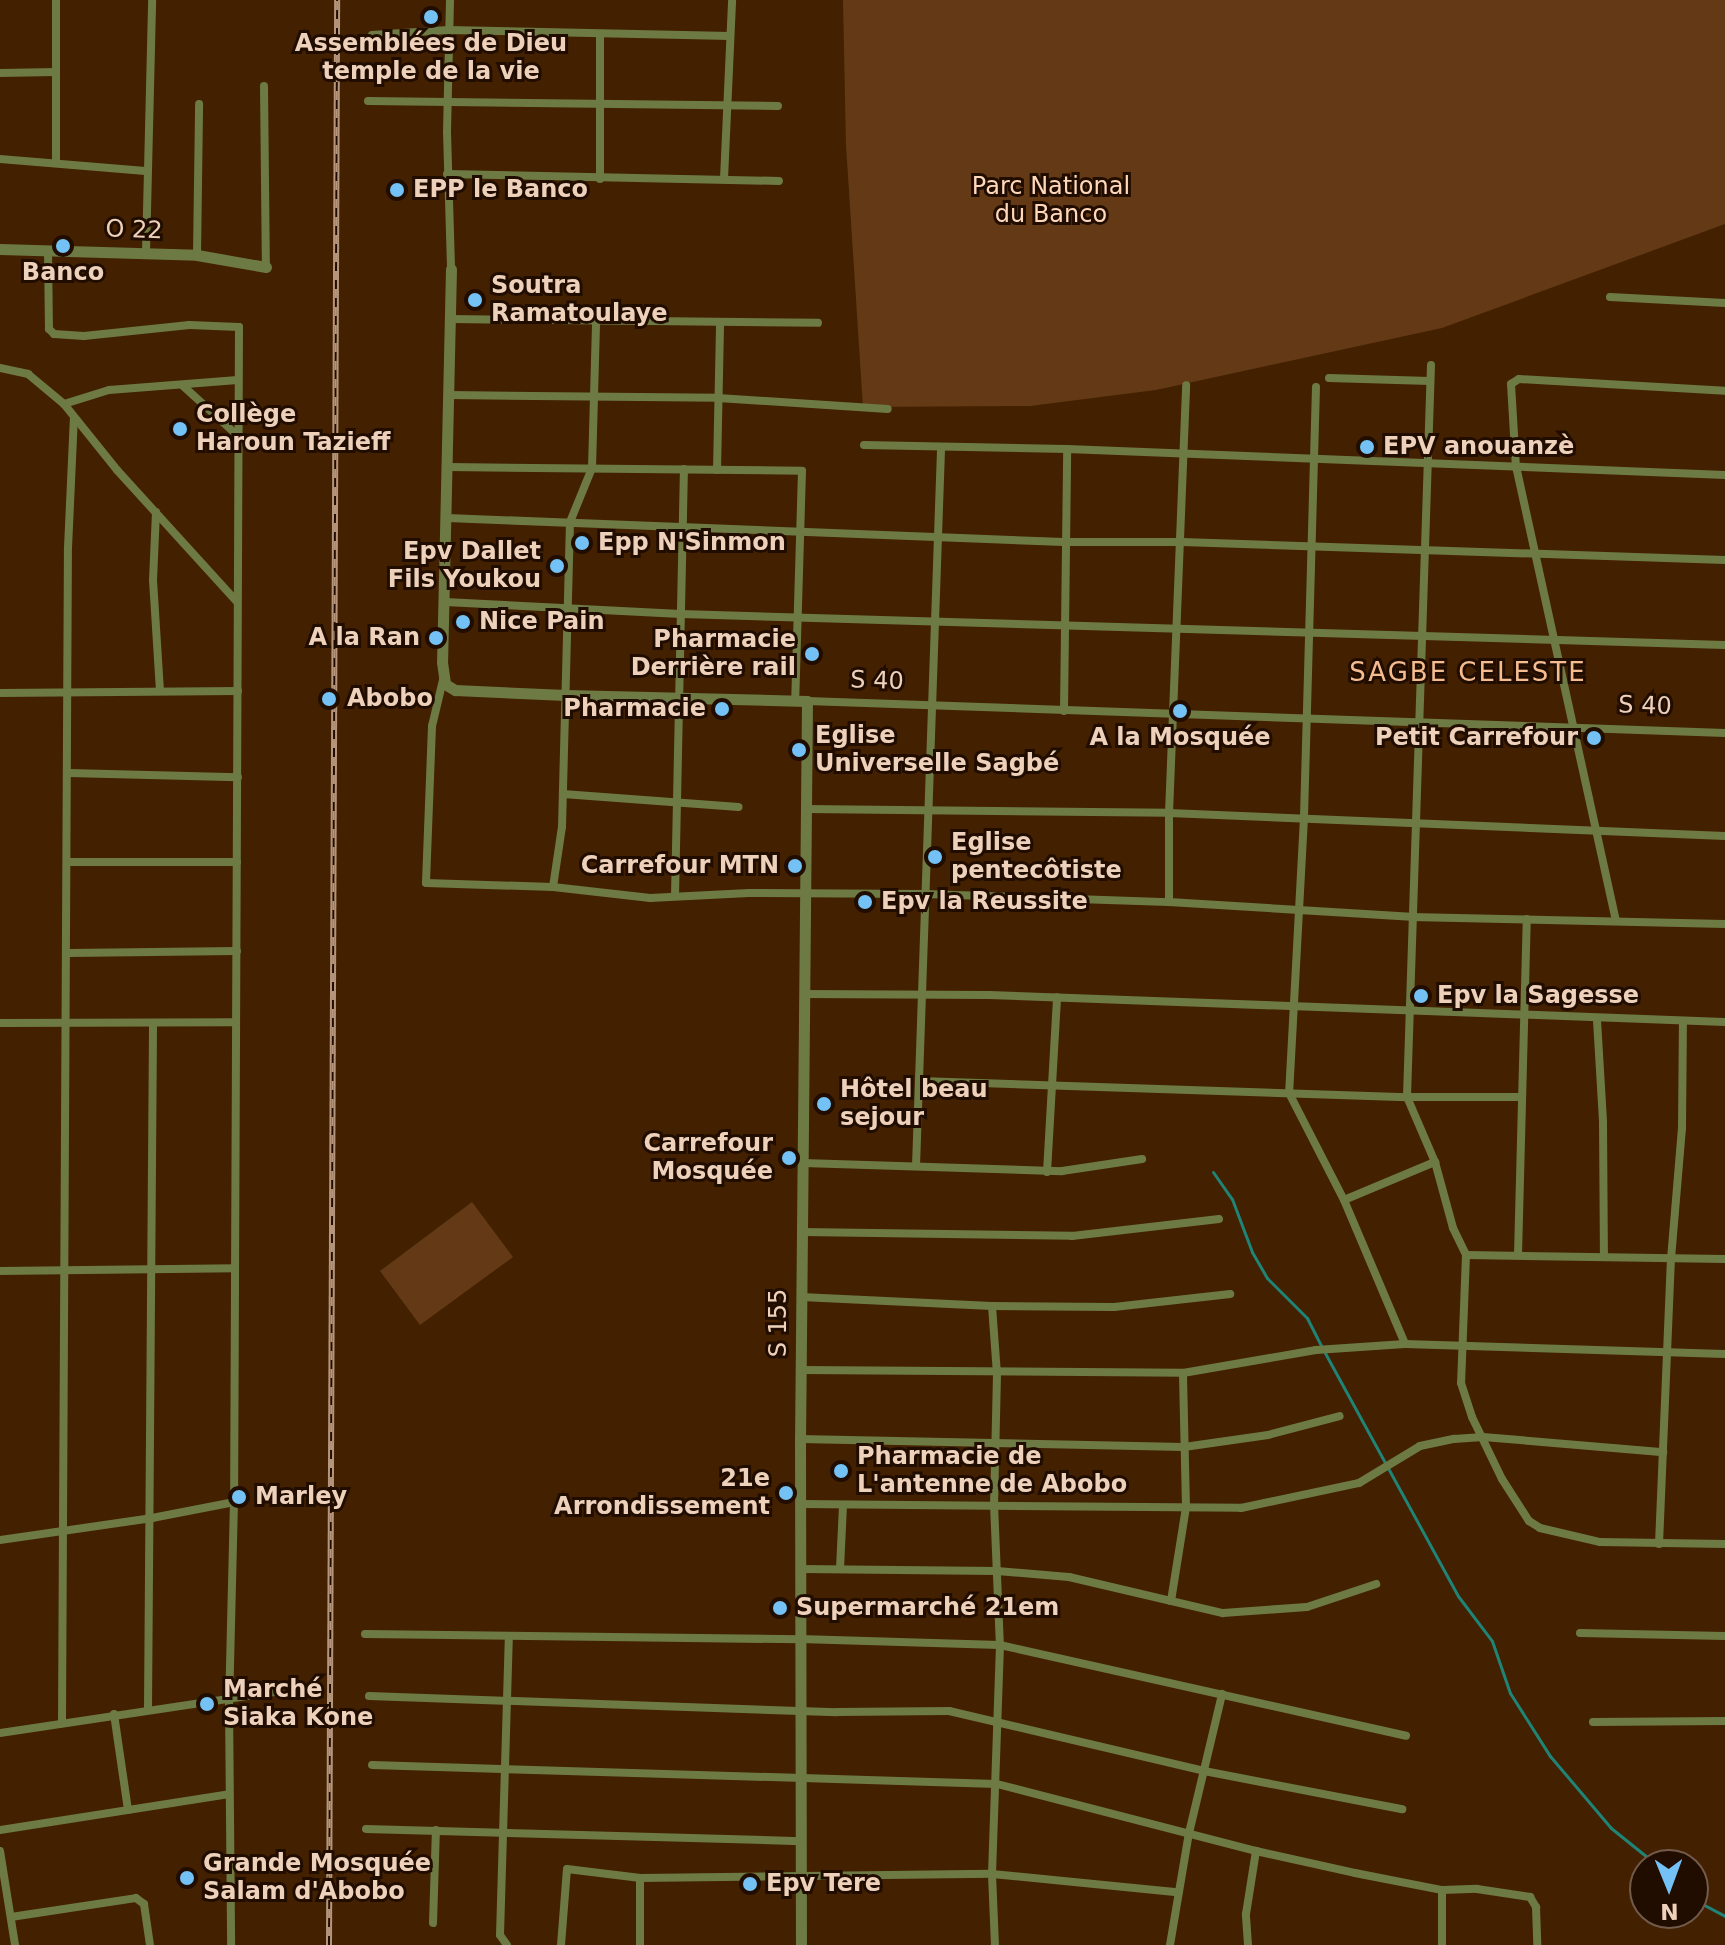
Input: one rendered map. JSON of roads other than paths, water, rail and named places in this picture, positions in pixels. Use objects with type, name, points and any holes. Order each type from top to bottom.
[{"type":"street","points":[[56,0],[56,163]]},
{"type":"street","points":[[146,252],[152,0]]},
{"type":"street","points":[[450,0],[447,174],[451,269],[443,680],[432,726],[426,883],[553,887],[650,898],[804,892],[924,894],[1169,902],[1411,917],[1725,924]]},
{"type":"street","points":[[724,179],[732,0]]},
{"type":"street","points":[[372,35],[448,30],[730,36]]},
{"type":"street","points":[[600,34],[600,179]]},
{"type":"street","points":[[0,73],[56,72]]},
{"type":"street","points":[[264,86],[266,267]]},
{"type":"street","points":[[368,101],[778,106]]},
{"type":"street","points":[[197,255],[199,104]]},
{"type":"street","points":[[0,159],[146,171]]},
{"type":"street","points":[[447,174],[779,181]]},
{"type":"street","name":"O 22","points":[[0,249],[197,255],[266,267]]},
{"type":"street","points":[[48,250],[49,329],[54,334],[84,336],[189,325],[239,327],[234,1502],[229,1701],[231,1945]]},
{"type":"street","points":[[1610,297],[1725,303]]},
{"type":"street","points":[[449,319],[818,323]]},
{"type":"street","points":[[553,887],[561,842],[570,522],[592,468],[596,321]]},
{"type":"street","points":[[717,470],[720,324]]},
{"type":"street","points":[[1431,365],[1407,1097],[1435,1162],[1453,1228],[1466,1255],[1461,1383],[1472,1417],[1512,1497],[1529,1521],[1540,1528],[1600,1542],[1725,1544]]},
{"type":"street","points":[[0,368],[28,374],[64,404],[238,603]]},
{"type":"street","points":[[1329,378],[1430,381]]},
{"type":"street","points":[[1616,921],[1575,726],[1533,555],[1516,468],[1511,384],[1514,379],[1725,391]]},
{"type":"street","points":[[64,404],[101,391],[238,380]]},
{"type":"street","points":[[182,385],[238,436]]},
{"type":"street","points":[[1169,902],[1169,813],[1186,385]]},
{"type":"street","points":[[1316,387],[1304,818],[1289,1093],[1344,1200],[1405,1344]]},
{"type":"street","points":[[448,395],[718,398],[888,409]]},
{"type":"street","points":[[62,1722],[69,953],[68,548],[74,418]]},
{"type":"street","points":[[864,445],[941,449],[1067,449],[1725,475]]},
{"type":"street","points":[[916,1166],[941,449]]},
{"type":"street","points":[[1064,711],[1067,449]]},
{"type":"street","points":[[448,467],[802,471],[796,617],[801,701]]},
{"type":"street","points":[[675,896],[684,469]]},
{"type":"street","points":[[156,512],[153,580],[160,691]]},
{"type":"street","points":[[447,518],[473,516],[936,534],[1064,542],[1182,542],[1725,560]]},
{"type":"street","points":[[445,602],[681,614],[1177,628],[1554,643],[1725,645]]},
{"type":"street","name":"S 40","points":[[443,680],[455,690],[566,695],[1725,733]]},
{"type":"street","points":[[0,693],[238,691]]},
{"type":"street","name":"S 155","points":[[801,701],[805,809],[800,1439],[801,1945]]},
{"type":"street","points":[[69,773],[238,777]]},
{"type":"street","points":[[563,794],[739,807]]},
{"type":"street","points":[[805,809],[1169,813],[1725,836]]},
{"type":"street","points":[[69,862],[237,862]]},
{"type":"street","points":[[1518,1255],[1527,919]]},
{"type":"street","points":[[69,953],[237,951]]},
{"type":"street","points":[[804,994],[1057,997],[1597,1020],[1725,1022]]},
{"type":"street","points":[[1047,1172],[1057,997]]},
{"type":"street","points":[[1597,1020],[1603,1122],[1604,1257]]},
{"type":"street","points":[[0,1023],[236,1022]]},
{"type":"street","points":[[148,1709],[152,1518],[150,1268],[153,1023]]},
{"type":"street","points":[[1659,1544],[1671,1259],[1682,1128],[1683,1023]]},
{"type":"street","points":[[919,1081],[1407,1097],[1520,1097]]},
{"type":"street","points":[[803,1163],[1047,1172],[1142,1159]]},
{"type":"street","points":[[1344,1200],[1435,1162]]},
{"type":"street","points":[[802,1232],[1072,1236],[1219,1219]]},
{"type":"street","points":[[1466,1255],[1725,1259]]},
{"type":"street","points":[[0,1271],[235,1268]]},
{"type":"street","points":[[801,1297],[992,1306],[1146,1306],[1230,1294]]},
{"type":"street","points":[[992,1306],[997,1374],[994,1504],[1000,1645],[992,1874],[995,1945]]},
{"type":"street","points":[[801,1370],[997,1374],[1183,1373],[1316,1350],[1405,1344],[1725,1354]]},
{"type":"street","points":[[1171,1601],[1186,1507],[1183,1373]]},
{"type":"street","points":[[800,1439],[1184,1447],[1256,1437],[1340,1416]]},
{"type":"street","points":[[800,1504],[1241,1508],[1359,1483],[1420,1446],[1483,1437],[1663,1452]]},
{"type":"street","points":[[0,1540],[63,1533],[234,1502]]},
{"type":"street","points":[[840,1569],[843,1505]]},
{"type":"street","points":[[800,1569],[997,1571],[1095,1581],[1223,1613],[1276,1612],[1330,1602],[1376,1584]]},
{"type":"street","points":[[1580,1633],[1725,1636]]},
{"type":"street","points":[[365,1634],[800,1639],[1000,1645],[1406,1736]]},
{"type":"street","points":[[507,1945],[500,1935],[509,1637]]},
{"type":"street","points":[[0,1733],[280,1691]]},
{"type":"street","points":[[1170,1945],[1189,1833],[1222,1694]]},
{"type":"street","points":[[369,1696],[800,1711],[949,1711],[1204,1771],[1402,1809]]},
{"type":"street","points":[[114,1714],[128,1810]]},
{"type":"street","points":[[1593,1722],[1725,1721]]},
{"type":"street","points":[[372,1765],[997,1784],[1256,1851],[1442,1890],[1477,1889],[1530,1897],[1536,1907],[1537,1945]]},
{"type":"street","points":[[0,1830],[229,1794]]},
{"type":"street","points":[[366,1829],[801,1841]]},
{"type":"street","points":[[433,1923],[436,1830]]},
{"type":"street","points":[[0,1851],[15,1945]]},
{"type":"street","points":[[1248,1945],[1246,1914],[1256,1851]]},
{"type":"street","points":[[561,1945],[567,1869],[640,1878],[992,1874],[1177,1892]]},
{"type":"street","points":[[640,1878],[640,1945]]},
{"type":"street","points":[[1442,1890],[1442,1945]]},
{"type":"street","points":[[11,1917],[136,1898],[144,1904],[150,1945]]},
{"type":"waterway","points":[[1213,1172],[1232,1199],[1252,1252],[1267,1278],[1307,1318],[1321,1346]]},
{"type":"waterway","points":[[1325,1353],[1458,1596],[1492,1641],[1510,1693],[1550,1756],[1611,1828],[1637,1849]]},
{"type":"waterway","points":[[1709,1908],[1725,1916]]},
{"type":"railway","points":[[329,1945],[337,0]]},
{"type":"place","name":"Assemblées de Dieu temple de la vie","points":[[431,17]]},
{"type":"place","name":"EPP le Banco","points":[[397,190]]},
{"type":"place","name":"Banco","points":[[63,246]]},
{"type":"place","name":"Soutra Ramatoulaye","points":[[475,300]]},
{"type":"place","name":"Collège Haroun Tazieff","points":[[180,429]]},
{"type":"place","name":"EPV anouanzè","points":[[1367,447]]},
{"type":"place","name":"Epp N'Sinmon","points":[[582,543]]},
{"type":"place","name":"Epv Dallet Fils Youkou","points":[[557,566]]},
{"type":"place","name":"Nice Pain","points":[[463,622]]},
{"type":"place","name":"A la Ran","points":[[436,638]]},
{"type":"place","name":"Pharmacie Derrière rail","points":[[812,654]]},
{"type":"place","name":"Abobo","points":[[329,699]]},
{"type":"place","name":"Pharmacie","points":[[722,709]]},
{"type":"place","name":"A la Mosquée","points":[[1180,711]]},
{"type":"place","name":"Petit Carrefour","points":[[1594,738]]},
{"type":"place","name":"Eglise Universelle Sagbé","points":[[799,750]]},
{"type":"place","name":"Eglise pentecôtiste","points":[[935,857]]},
{"type":"place","name":"Carrefour MTN","points":[[795,866]]},
{"type":"place","name":"Epv la Reussite","points":[[865,902]]},
{"type":"place","name":"Epv la Sagesse","points":[[1421,996]]},
{"type":"place","name":"Hôtel beau sejour","points":[[824,1104]]},
{"type":"place","name":"Carrefour Mosquée","points":[[789,1158]]},
{"type":"place","name":"Pharmacie de L'antenne de Abobo","points":[[841,1471]]},
{"type":"place","name":"21e Arrondissement","points":[[786,1493]]},
{"type":"place","name":"Marley","points":[[239,1497]]},
{"type":"place","name":"Supermarché 21em","points":[[780,1608]]},
{"type":"place","name":"Marché Siaka Kone","points":[[207,1704]]},
{"type":"place","name":"Grande Mosquée Salam d'Abobo","points":[[187,1878]]},
{"type":"place","name":"Epv Tere","points":[[750,1884]]},
{"type":"district","name":"SAGBE CELESTE","points":[[1468,673]]},
{"type":"park label","name":"Parc National du Banco","points":[[1051,201]]}]
